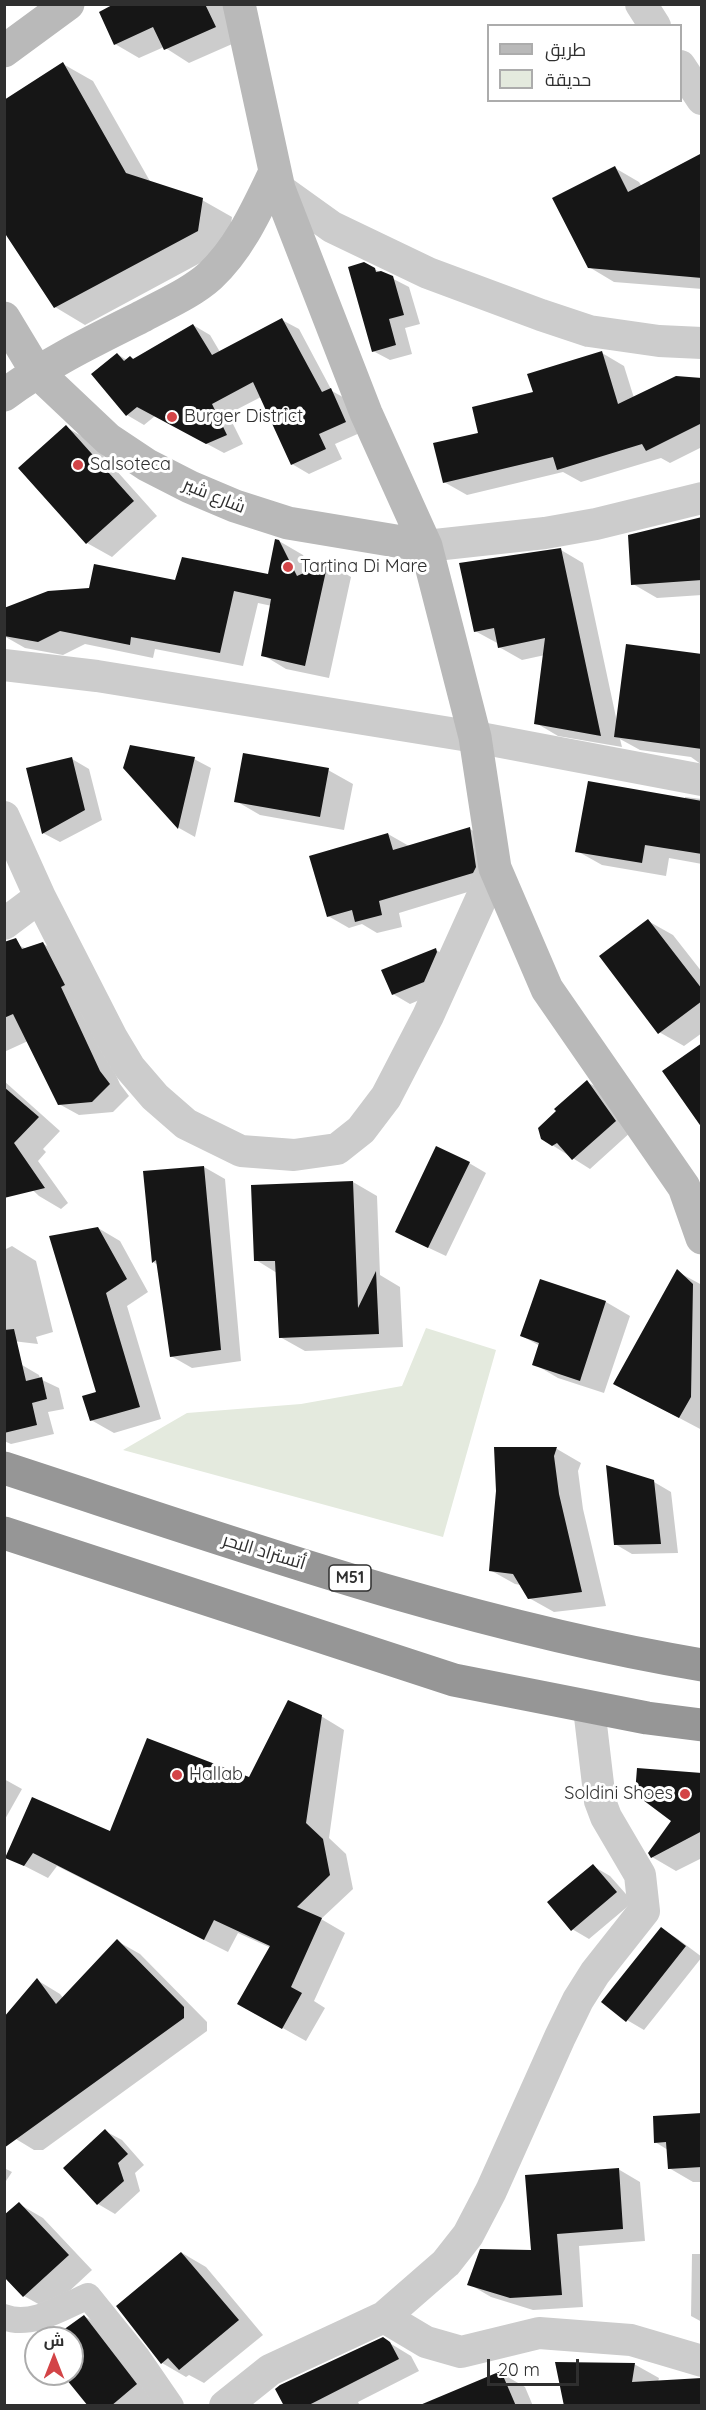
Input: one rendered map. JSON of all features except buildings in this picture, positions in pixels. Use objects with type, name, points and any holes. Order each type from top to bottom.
[{"type":"highway","name":"أتستراد البحر","points":[[4,1468],[247,1547],[476,1616],[617,1651],[702,1665]]},
{"type":"highway","points":[[4,1533],[454,1680],[647,1719],[702,1725]]},
{"type":"main road","points":[[4,51],[68,4]]},
{"type":"main road","points":[[239,4],[277,181],[366,413],[426,546],[475,737],[495,868],[547,989],[693,1182],[702,1238]]},
{"type":"main road","points":[[4,395],[36,371],[177,298],[209,277],[233,250],[277,181]]},
{"type":"main road","name":"شارع شير","points":[[4,318],[36,371],[108,439],[147,465],[235,506],[288,523],[426,546]]},
{"type":"street","points":[[641,4],[654,24]]},
{"type":"street","points":[[682,68],[702,99]]},
{"type":"street","points":[[277,181],[332,227],[428,273],[590,331],[659,341],[702,343]]},
{"type":"street","points":[[426,546],[545,533],[596,524],[702,498]]},
{"type":"street","points":[[4,665],[97,676],[475,737],[702,780]]},
{"type":"street","points":[[4,817],[40,897],[112,1038],[130,1068],[155,1097],[186,1124],[241,1151],[294,1155],[337,1149],[362,1130],[386,1097],[428,1016],[495,868]]},
{"type":"street","points":[[4,924],[40,897]]},
{"type":"street","points":[[225,2406],[270,2370],[384,2317],[446,2263],[468,2235],[491,2192],[578,2000],[595,1973],[644,1911],[640,1875],[606,1817],[600,1801],[590,1708]]},
{"type":"street","points":[[4,2317],[13,2321],[28,2321],[88,2296],[138,2358],[171,2406]]},
{"type":"street","points":[[384,2317],[426,2342],[461,2352],[539,2333],[632,2340],[702,2361]]},
{"type":"green space","points":[[426,1328],[496,1350],[443,1537],[123,1450],[187,1413],[301,1404],[402,1386]]},
{"type":"place","name":"Burger District","points":[[172,417]]},
{"type":"place","name":"Salsoteca","points":[[78,465]]},
{"type":"place","name":"Tartina Di Mare","points":[[288,567]]},
{"type":"place","name":"Hallab","points":[[177,1775]]},
{"type":"place","name":"Soldini Shoes","points":[[685,1794]]}]
